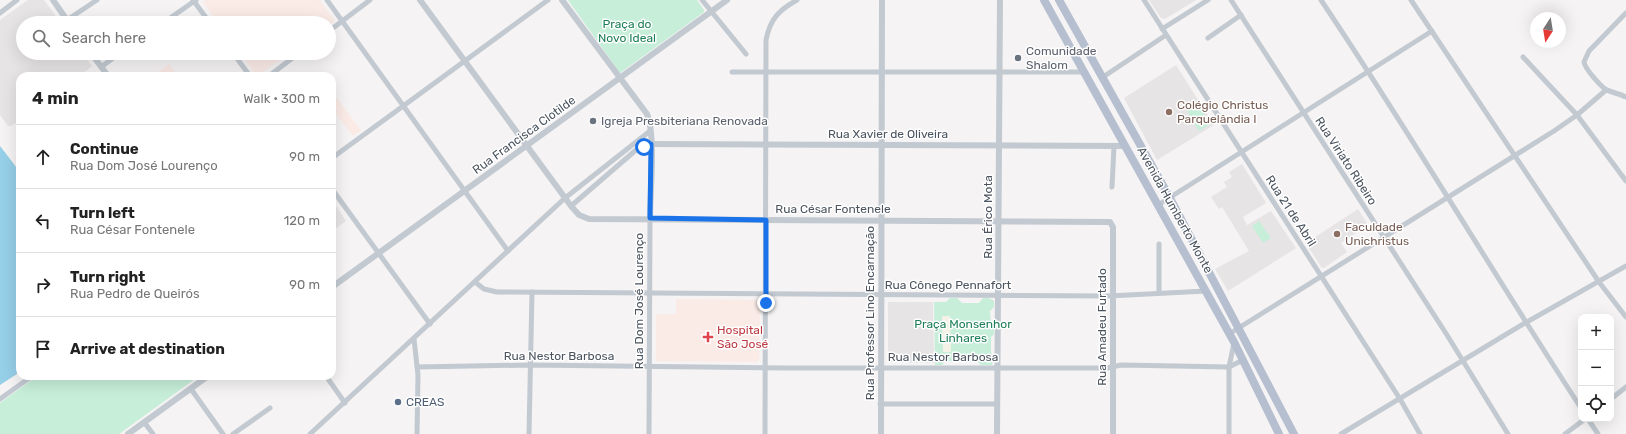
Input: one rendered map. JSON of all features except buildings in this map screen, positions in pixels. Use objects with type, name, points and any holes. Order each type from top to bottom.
[{"type":"main road","name":"Avenida Humberto Monte","points":[[1044,0],[1086,72],[1125,146],[1234,342],[1279,434]]},
{"type":"main road","name":"Avenida Humberto Monte","points":[[1059,0],[1170,198],[1240,327],[1294,434]]},
{"type":"street","points":[[0,13],[17,0]]},
{"type":"street","points":[[53,0],[64,16]]},
{"type":"street","points":[[76,16],[97,0]]},
{"type":"street","points":[[173,16],[195,0],[205,16]]},
{"type":"street","points":[[327,0],[508,251]]},
{"type":"street","points":[[336,26],[370,0]]},
{"type":"street","name":"Rua César Fontenele","points":[[420,0],[571,206],[579,215],[589,219],[650,218],[882,221],[999,220],[1110,222]]},
{"type":"street","points":[[336,155],[403,104],[548,0]]},
{"type":"street","name":"Rua Dom José Lourenço","points":[[562,0],[647,114],[651,144],[649,434]]},
{"type":"street","points":[[702,0],[711,12],[716,15],[746,54]]},
{"type":"street","name":"Rua Francisca Clotilde","points":[[336,284],[727,0]]},
{"type":"street","points":[[764,434],[767,145],[766,40],[769,27],[779,12],[797,0]]},
{"type":"street","name":"Rua Professor Lino Encarnação","points":[[881,434],[882,0]]},
{"type":"street","name":"Rua Érico Mota","points":[[997,434],[1000,0]]},
{"type":"street","name":"Rua 21 de Abril","points":[[1144,0],[1320,276],[1400,398],[1420,434]]},
{"type":"street","points":[[1162,29],[1208,0]]},
{"type":"street","name":"Rua Viriato Ribeiro","points":[[1231,0],[1508,434]]},
{"type":"street","points":[[1321,0],[1368,70],[1525,323],[1578,403]]},
{"type":"street","points":[[1411,0],[1599,282],[1626,317]]},
{"type":"street","points":[[1626,13],[1586,54],[1584,62],[1586,68],[1606,90],[1617,92],[1626,97]]},
{"type":"street","points":[[1208,38],[1241,15]]},
{"type":"street","points":[[1158,205],[1304,113],[1368,70],[1432,31]]},
{"type":"street","points":[[1103,77],[1166,35]]},
{"type":"street","points":[[1523,56],[1577,115],[1626,181]]},
{"type":"street","points":[[96,60],[105,72]]},
{"type":"street","points":[[101,67],[110,60]]},
{"type":"street","points":[[238,60],[247,72]]},
{"type":"street","points":[[274,72],[290,60]]},
{"type":"street","points":[[732,72],[1086,72]]},
{"type":"street","points":[[1229,334],[1514,156],[1577,115],[1606,90]]},
{"type":"street","points":[[310,434],[565,198],[650,131]]},
{"type":"street","points":[[571,206],[636,150],[651,144]]},
{"type":"street","name":"Rua Xavier de Oliveira","points":[[651,144],[1125,146]]},
{"type":"street","points":[[1112,187],[1114,146]]},
{"type":"street","points":[[625,151],[630,156]]},
{"type":"street","points":[[336,194],[430,324]]},
{"type":"street","name":"Rua Amadeu Furtado","points":[[1110,222],[1113,227],[1113,434]]},
{"type":"street","points":[[1158,244],[1159,293]]},
{"type":"street","points":[[1341,434],[1463,362],[1525,323],[1626,266]]},
{"type":"street","name":"Rua Cônego Pennafort","points":[[475,282],[490,291],[532,292],[1113,295],[1206,292]]},
{"type":"street","points":[[529,434],[532,292]]},
{"type":"street","points":[[414,339],[417,367],[417,434]]},
{"type":"street","points":[[1229,434],[1229,367],[1234,342]]},
{"type":"street","name":"Rua Nestor Barbosa","points":[[417,367],[530,365],[765,368],[1107,368],[1114,366],[1229,367],[1243,360]]},
{"type":"street","points":[[0,399],[26,380]]},
{"type":"street","points":[[128,434],[202,380]]},
{"type":"street","points":[[329,380],[345,402]]},
{"type":"street","points":[[1614,397],[1626,387]]},
{"type":"street","points":[[190,389],[223,434]]},
{"type":"street","points":[[880,404],[997,404]]},
{"type":"street","points":[[232,434],[270,408]]},
{"type":"street","points":[[144,422],[153,434]]},
{"type":"street","points":[[1565,434],[1581,422]]},
{"type":"street","points":[[1590,422],[1598,434]]},
{"type":"shaded area","points":[[28,0],[44,0],[56,16],[16,16],[16,60],[87,60],[92,66],[85,72],[16,72],[16,123],[11,126],[8,126],[0,115],[0,20]]},
{"type":"shaded area","points":[[206,0],[320,0],[331,16],[213,16],[203,2]]},
{"type":"shaded area","points":[[1149,0],[1196,0],[1165,19],[1161,18]]},
{"type":"shaded area","points":[[245,60],[280,60],[263,72],[254,72]]},
{"type":"shaded area","points":[[169,64],[175,72],[158,72]]},
{"type":"shaded area","name":"Colégio Christus Parquelândia I","points":[[1176,65],[1214,125],[1157,160],[1124,98]]},
{"type":"shaded area","points":[[336,97],[361,130],[353,136],[336,114]]},
{"type":"shaded area","points":[[1242,164],[1266,203],[1243,217],[1247,225],[1271,211],[1296,248],[1228,291],[1215,269],[1249,251],[1222,207],[1219,209],[1211,197],[1227,187],[1224,182],[1232,177],[1229,172]]},
{"type":"shaded area","points":[[336,206],[346,221],[336,228]]},
{"type":"shaded area","name":"Faculdade Unichristus","points":[[1358,209],[1368,225],[1341,243],[1347,252],[1324,268],[1321,267],[1306,243]]},
{"type":"shaded area","name":"Hospital São José","points":[[676,299],[756,300],[760,303],[759,360],[757,362],[656,361],[656,314],[676,314]]},
{"type":"shaded area","points":[[888,302],[933,302],[934,363],[890,362],[888,359]]},
{"type":"green space","name":"Praça do Novo Ideal","points":[[568,0],[697,0],[704,12],[620,73]]},
{"type":"green space","points":[[1198,104],[1210,124],[1199,131],[1187,111]]},
{"type":"green space","points":[[1259,221],[1271,238],[1263,243],[1252,226]]},
{"type":"green space","name":"Praça Monsenhor Linhares","points":[[950,298],[957,298],[962,303],[979,303],[983,298],[989,298],[994,301],[994,307],[990,311],[991,325],[994,327],[994,334],[991,337],[991,353],[994,356],[992,365],[981,365],[977,361],[945,361],[942,365],[935,365],[934,302],[946,302]]},
{"type":"green space","points":[[32,380],[193,380],[119,434],[0,434],[0,403]]},
{"type":"sand","points":[[942,316],[950,316],[951,352],[943,352]]},
{"type":"water","points":[[0,146],[16,167],[16,375],[0,385]]},
{"type":"place","name":"Comunidade Shalom","points":[[1018,58]]},
{"type":"place","name":"Colégio Christus Parquelândia I","points":[[1169,112]]},
{"type":"place","name":"Igreja Presbiteriana Renovada","points":[[593,121]]},
{"type":"place","name":"Faculdade Unichristus","points":[[1337,234]]},
{"type":"place","name":"Hospital São José","points":[[708,337]]},
{"type":"place","name":"CREAS","points":[[398,402]]},
{"type":"route","points":[[644,147],[651,144],[650,218],[766,220],[766,303]]}]
